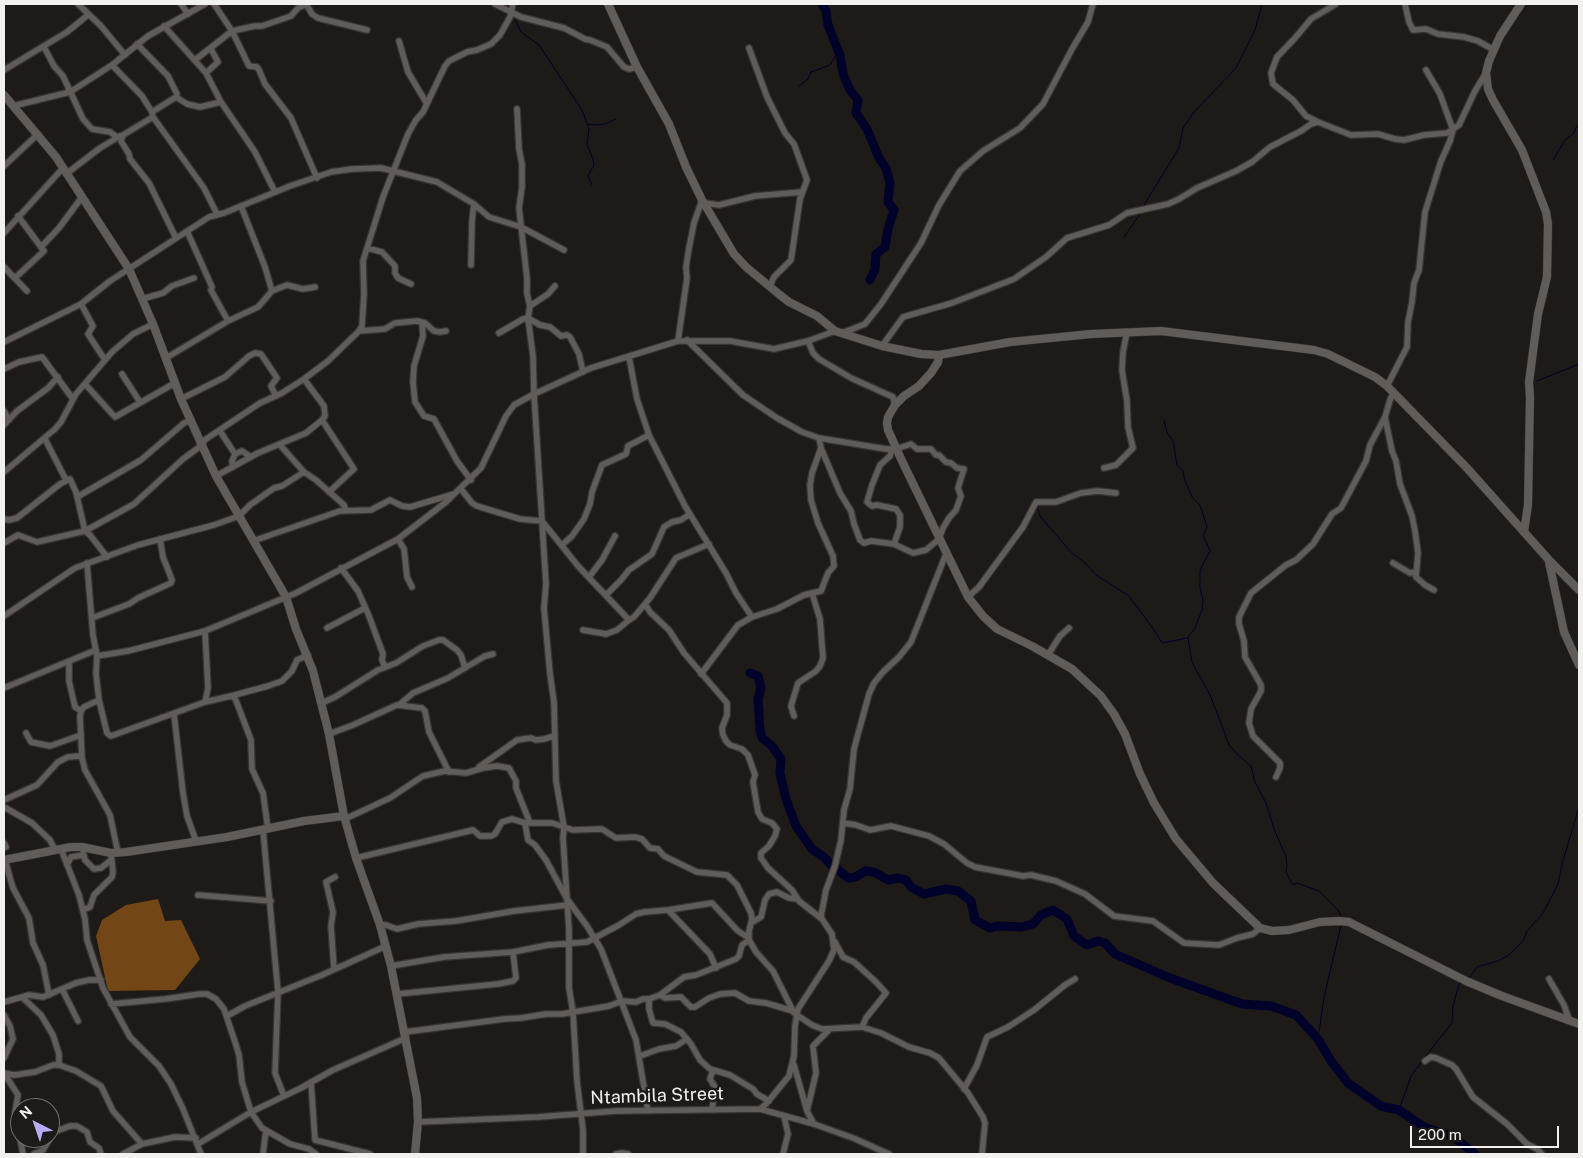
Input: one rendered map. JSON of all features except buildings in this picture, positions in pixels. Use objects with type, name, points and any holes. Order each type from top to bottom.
[{"type":"street","points":[[78,4],[101,26],[125,55]]},
{"type":"street","points":[[181,4],[188,14]]},
{"type":"street","points":[[13,106],[70,92],[112,65],[137,44],[164,26],[205,4]]},
{"type":"street","points":[[214,4],[232,31],[249,66],[256,67],[259,70],[265,84],[291,118],[317,178]]},
{"type":"street","points":[[195,60],[232,31],[262,26],[291,16],[298,8],[306,4],[312,14],[318,18],[367,30]]},
{"type":"street","points":[[495,4],[528,20],[564,28],[607,47],[624,66],[629,69],[637,67]]},
{"type":"street","points":[[4,543],[18,535],[37,542],[86,531],[134,504],[202,444],[260,404],[304,379],[328,362],[359,331],[362,326],[364,294],[363,261],[383,197],[408,134],[427,104],[449,61],[467,52],[491,44],[500,35],[510,17],[512,4]]},
{"type":"street","points":[[608,4],[637,67],[666,117],[686,167],[703,202],[729,246],[740,261],[789,302],[817,316],[838,332],[882,346],[939,355],[1010,342],[1127,332],[1177,332],[1320,351],[1369,373],[1387,386],[1579,590]]},
{"type":"street","points":[[4,688],[68,661],[97,653],[128,651],[205,631],[286,597],[398,540],[435,512],[471,480],[486,461],[510,410],[518,402],[583,372],[678,340],[730,341],[774,349],[865,324],[881,304],[921,242],[960,171],[983,151],[1020,128],[1043,104],[1088,22],[1093,4]]},
{"type":"street","points":[[1336,4],[1311,19],[1277,57],[1271,73],[1273,84],[1293,100],[1306,116],[1318,122],[1351,135],[1378,134],[1395,140],[1447,133],[1459,125],[1486,73],[1500,36],[1521,4]]},
{"type":"street","points":[[1405,4],[1413,30],[1426,29],[1438,34],[1464,37],[1494,50]]},
{"type":"street","points":[[4,70],[44,47],[73,28],[88,15]]},
{"type":"street","points":[[164,26],[206,73],[221,102],[255,152],[275,192]]},
{"type":"street","points":[[399,41],[408,72],[427,104]]},
{"type":"street","points":[[137,44],[168,76],[177,94],[176,97]]},
{"type":"street","points":[[44,47],[54,66],[63,76],[83,119],[92,129],[120,136]]},
{"type":"street","points":[[748,48],[767,97],[785,134],[794,144],[807,180],[802,192],[791,260],[774,277],[770,286]]},
{"type":"street","points":[[206,73],[218,62],[211,49]]},
{"type":"street","points":[[112,65],[142,96],[152,115],[204,188],[217,214]]},
{"type":"street","points":[[1387,386],[1407,347],[1408,322],[1418,270],[1425,212],[1441,160],[1453,130],[1440,94],[1426,70]]},
{"type":"street","points":[[1486,73],[1488,89],[1522,150],[1546,212],[1548,224],[1546,277],[1529,382],[1528,505],[1524,532]]},
{"type":"street","points":[[4,95],[38,134],[65,171],[129,269],[153,324],[175,383],[216,476],[286,597],[296,630],[308,655],[322,703],[345,817],[356,858],[380,925],[391,966],[417,1098],[418,1122],[415,1154]]},
{"type":"street","points":[[176,97],[186,104],[200,107],[221,102]]},
{"type":"street","points":[[4,233],[18,216],[65,171],[152,115],[176,97]]},
{"type":"street","points":[[517,109],[519,149],[522,164],[521,228],[527,294],[530,306],[528,318],[533,356],[546,584],[544,608],[554,702],[556,781],[564,827],[563,838],[568,902],[568,988],[573,1012],[577,1081],[583,1130],[583,1154]]},
{"type":"street","points":[[882,346],[903,317],[952,303],[1014,279],[1046,257],[1066,238],[1109,225],[1127,212],[1168,204],[1179,199],[1197,188],[1236,171],[1279,142],[1318,122]]},
{"type":"street","points":[[4,166],[38,134]]},
{"type":"street","points":[[120,136],[130,159],[149,183],[176,238]]},
{"type":"street","points":[[4,342],[81,304],[110,281],[209,217],[331,172],[382,168],[437,182],[474,204],[489,216],[521,228],[564,250]]},
{"type":"street","points":[[703,202],[719,205],[755,196],[802,192]]},
{"type":"street","points":[[41,247],[59,228],[82,197]]},
{"type":"street","points":[[678,340],[687,278],[688,248],[694,223],[703,202]]},
{"type":"street","points":[[470,265],[474,204]]},
{"type":"street","points":[[240,206],[265,267],[272,292]]},
{"type":"street","points":[[15,278],[44,251],[18,216]]},
{"type":"street","points":[[4,222],[9,227]]},
{"type":"street","points":[[187,231],[212,286],[211,290],[228,321]]},
{"type":"street","points":[[367,248],[382,252],[395,266],[395,273],[398,278],[411,284]]},
{"type":"street","points":[[4,267],[27,290]]},
{"type":"street","points":[[142,300],[163,293],[182,281],[194,278]]},
{"type":"street","points":[[166,358],[228,321],[258,307],[272,292],[287,285],[303,289],[315,287]]},
{"type":"street","points":[[530,306],[548,294],[555,286]]},
{"type":"street","points":[[81,304],[93,326],[88,334],[105,360]]},
{"type":"street","points":[[499,333],[522,319],[528,318],[540,325],[555,329],[561,336],[567,335],[570,337],[579,354],[583,372]]},
{"type":"street","points":[[359,331],[385,329],[395,323],[417,320],[434,331],[446,331]]},
{"type":"street","points":[[422,322],[422,336],[414,366],[413,382],[416,402],[424,416],[434,419],[457,461],[471,480]]},
{"type":"street","points":[[4,472],[45,439],[61,422],[73,399],[105,360],[123,342],[153,324]]},
{"type":"street","points":[[1104,468],[1116,465],[1133,448],[1128,427],[1127,401],[1122,370],[1127,332]]},
{"type":"street","points":[[687,340],[732,386],[754,404],[794,428],[819,438],[894,449],[911,444],[917,449],[931,449],[946,462],[952,463],[957,468],[964,470],[958,488],[961,496],[956,510],[943,528],[939,539],[926,550],[913,553],[894,544],[871,541],[864,543],[860,540],[851,511],[840,493],[821,448],[819,438]]},
{"type":"street","points":[[808,341],[813,353],[819,359],[851,378],[892,397],[895,400],[895,405]]},
{"type":"street","points":[[182,399],[225,377],[255,353],[261,354],[277,378],[271,386],[276,396]]},
{"type":"street","points":[[939,355],[938,362],[919,386],[895,405],[887,423],[894,449],[968,597],[996,629],[1048,655],[1081,676],[1105,701],[1125,734],[1140,774],[1154,803],[1176,839],[1212,883],[1260,928],[1272,931],[1289,930],[1320,922],[1349,922],[1461,978],[1502,996],[1579,1024]]},
{"type":"street","points":[[4,369],[19,362],[42,357],[73,399]]},
{"type":"street","points":[[629,357],[637,400],[649,435],[690,514],[752,617]]},
{"type":"street","points":[[122,374],[140,402]]},
{"type":"street","points":[[4,426],[17,412],[48,388],[58,377]]},
{"type":"street","points":[[216,476],[251,457],[306,433],[322,420],[325,416],[324,406],[304,379]]},
{"type":"street","points":[[85,384],[115,417],[175,383]]},
{"type":"street","points":[[1276,777],[1280,763],[1253,736],[1249,723],[1251,710],[1259,698],[1261,685],[1245,657],[1239,616],[1252,593],[1313,544],[1332,514],[1341,508],[1366,461],[1370,445],[1386,416],[1393,393]]},
{"type":"street","points":[[4,411],[9,420]]},
{"type":"street","points":[[1386,416],[1400,484],[1412,516],[1415,531],[1418,553],[1416,576],[1434,590]]},
{"type":"street","points":[[77,497],[141,460],[184,423],[191,420]]},
{"type":"street","points":[[322,420],[354,469],[329,492]]},
{"type":"street","points":[[220,431],[235,454]]},
{"type":"street","points":[[562,545],[572,536],[584,518],[602,465],[626,454],[628,446],[649,435]]},
{"type":"street","points":[[45,439],[66,480]]},
{"type":"street","points":[[280,445],[304,472],[316,480],[346,510]]},
{"type":"street","points":[[701,674],[734,629],[752,617],[765,613],[804,594],[821,591],[835,562],[811,500],[810,485],[812,473],[821,448]]},
{"type":"street","points":[[894,449],[890,456],[880,465],[867,502],[872,506],[877,505],[896,509],[900,515],[900,527],[894,544]]},
{"type":"street","points":[[233,467],[232,461],[235,454],[242,451],[251,457]]},
{"type":"street","points":[[4,616],[66,573],[87,563],[239,516],[274,488],[282,486],[304,472]]},
{"type":"street","points":[[4,519],[17,518],[66,480],[71,480],[86,531],[107,557]]},
{"type":"street","points":[[459,491],[477,506],[520,519],[542,520],[578,566],[629,620]]},
{"type":"street","points":[[253,541],[346,510],[371,510],[390,500],[410,508],[459,491]]},
{"type":"street","points":[[968,597],[980,587],[989,571],[1023,527],[1036,502],[1056,502],[1081,493],[1098,491],[1116,493]]},
{"type":"street","points":[[606,595],[629,570],[652,554],[664,528],[690,514]]},
{"type":"street","points":[[589,577],[602,560],[614,536]]},
{"type":"street","points":[[92,618],[129,604],[171,583],[172,580],[160,539]]},
{"type":"street","points":[[398,540],[404,550],[407,577],[412,587]]},
{"type":"street","points":[[583,630],[606,634],[617,630],[634,617],[645,604],[676,558],[709,544]]},
{"type":"street","points":[[822,919],[824,900],[835,866],[844,823],[844,810],[850,789],[854,749],[872,688],[883,672],[911,642],[916,633],[946,554]]},
{"type":"street","points":[[1549,560],[1564,632],[1579,665]]},
{"type":"street","points":[[87,563],[93,635],[97,653],[96,674],[99,700],[107,732],[111,736],[206,702],[282,681],[292,671],[297,660],[308,655]]},
{"type":"street","points":[[1392,563],[1410,573],[1415,572]]},
{"type":"street","points":[[342,568],[358,591],[383,654],[382,660],[385,667]]},
{"type":"street","points":[[794,716],[791,706],[798,684],[816,671],[820,666],[822,658],[820,619],[812,593]]},
{"type":"street","points":[[645,604],[650,612],[669,630],[684,654],[727,704],[728,714],[722,725],[723,735],[730,745],[742,749],[748,755],[755,775],[753,782],[758,812],[762,819],[772,823],[776,829],[775,836],[769,846],[761,853],[760,858],[792,890],[797,899],[822,919],[829,928],[843,957],[854,962],[886,994],[866,1018],[862,1027]]},
{"type":"street","points":[[327,628],[365,608]]},
{"type":"street","points":[[1048,655],[1060,636],[1069,628]]},
{"type":"street","points":[[205,631],[208,688],[206,702]]},
{"type":"street","points":[[322,703],[423,646],[439,640],[443,640],[457,650],[461,655],[465,668]]},
{"type":"street","points":[[329,734],[400,704],[413,693],[448,678],[493,654]]},
{"type":"street","points":[[68,661],[69,681],[75,707],[81,711]]},
{"type":"street","points":[[231,696],[235,698],[251,740],[252,769],[263,793],[278,992],[275,1073],[284,1096]]},
{"type":"street","points":[[83,910],[90,907],[94,895],[112,877],[113,855],[110,815],[84,770],[82,758],[81,711],[84,707],[99,700]]},
{"type":"street","points":[[400,704],[422,708],[425,711],[429,732],[449,772]]},
{"type":"street","points":[[174,714],[183,793],[196,841]]},
{"type":"street","points":[[26,733],[31,742],[50,746],[81,735]]},
{"type":"street","points":[[473,772],[517,740],[531,738],[544,740],[554,736]]},
{"type":"street","points":[[4,800],[37,786],[54,765],[62,759],[74,756],[82,758]]},
{"type":"street","points":[[49,995],[43,965],[33,943],[30,918],[12,888],[4,860],[58,849],[113,855],[265,830],[304,821],[345,817],[390,798],[423,776],[440,771],[466,774],[483,768],[497,766],[509,768],[516,781],[516,788],[527,823],[528,840],[535,845],[546,860],[568,902],[588,926],[601,949],[636,1040],[648,1111]]},
{"type":"street","points":[[4,807],[32,822],[58,849],[77,889],[83,910],[87,940],[103,988],[133,1042],[164,1072],[183,1109],[201,1154]]},
{"type":"street","points":[[123,1154],[142,1144],[175,1137],[197,1141],[333,1070],[405,1035],[504,1019],[573,1012],[609,1006],[622,1001],[636,1002],[649,999],[660,995],[684,977],[696,975],[736,959],[739,956],[742,945],[749,939],[750,913],[738,885],[727,875],[692,870],[664,856],[658,849],[650,848],[642,839],[629,836],[613,837],[602,829],[573,830],[552,823],[527,823],[512,819],[504,820],[495,834],[491,836],[480,836],[473,830],[356,858]]},
{"type":"street","points":[[844,823],[870,830],[891,826],[929,836],[944,844],[975,868],[1023,876],[1030,875],[1056,881],[1085,894],[1114,916],[1153,921],[1184,942],[1219,945],[1253,934],[1260,928]]},
{"type":"street","points":[[82,851],[87,864],[94,869],[102,868],[113,855]]},
{"type":"street","points":[[67,865],[71,857],[82,851]]},
{"type":"street","points":[[334,969],[331,926],[333,912],[326,882],[335,877]]},
{"type":"street","points":[[751,923],[761,917],[765,900],[769,894],[777,892],[789,898],[797,899]]},
{"type":"street","points":[[198,896],[271,901]]},
{"type":"street","points":[[380,925],[397,929],[418,924],[456,921],[568,902]]},
{"type":"street","points":[[391,966],[444,957],[513,952],[568,943],[587,942],[636,914],[712,903],[738,931],[749,939],[756,952],[773,971],[795,1013],[793,1063],[790,1076],[760,1109]]},
{"type":"street","points":[[668,910],[710,954],[716,968]]},
{"type":"street","points":[[795,1013],[829,960],[834,950],[834,941]]},
{"type":"street","points":[[227,1016],[245,1006],[386,946]]},
{"type":"street","points":[[397,994],[513,981],[516,978],[513,952]]},
{"type":"street","points":[[964,1089],[977,1065],[987,1037],[1008,1027],[1034,1010],[1075,979]]},
{"type":"street","points":[[1550,979],[1569,1019]]},
{"type":"street","points":[[4,1002],[29,995],[49,995],[89,980],[101,980]]},
{"type":"street","points":[[62,989],[78,1021]]},
{"type":"street","points":[[660,995],[666,998],[681,997],[691,1007],[696,1007],[709,998],[735,992],[749,1001],[766,1003],[795,1013],[818,1028],[862,1027],[936,1056],[949,1069],[984,1117],[985,1131],[982,1154]]},
{"type":"street","points":[[111,1004],[204,994],[219,1002],[227,1016],[239,1055],[242,1082],[251,1112],[266,1130],[290,1144],[314,1152],[315,1140],[311,1082]]},
{"type":"street","points":[[22,997],[41,1015],[53,1035],[59,1054],[59,1065]]},
{"type":"street","points":[[649,999],[648,1009],[653,1023],[662,1023],[674,1029],[687,1039],[697,1052],[700,1060],[713,1070],[730,1075],[769,1101]]},
{"type":"street","points":[[4,1015],[10,1026],[13,1038],[4,1058]]},
{"type":"street","points":[[807,1111],[816,1074],[813,1046],[830,1029]]},
{"type":"street","points":[[640,1056],[659,1049],[676,1046],[687,1039]]},
{"type":"street","points":[[1425,1061],[1427,1058],[1436,1058],[1452,1065],[1473,1098],[1507,1124],[1527,1144],[1542,1154]]},
{"type":"street","points":[[793,1063],[807,1111],[814,1124]]},
{"type":"street","points":[[17,1098],[18,1095],[4,1073],[14,1075],[35,1072],[53,1065],[59,1065],[76,1071],[97,1082],[113,1111],[142,1144]]},
{"type":"street","points":[[712,1110],[715,1087],[710,1079],[713,1070]]},
{"type":"street","name":"Ntambila Street","points":[[418,1122],[538,1118],[648,1111],[760,1109],[814,1124],[889,1154]]},
{"type":"street","points":[[784,1116],[788,1134],[784,1154]]},
{"type":"street","points":[[34,1154],[43,1150],[54,1132],[70,1126],[77,1126],[86,1132],[90,1142],[99,1148],[101,1154]]},
{"type":"street","points":[[263,1154],[266,1130]]},
{"type":"street","points":[[315,1140],[370,1154]]},
{"type":"street","points":[[616,1154],[628,1154]]},
{"type":"shaded area","points":[[158,899],[165,921],[181,920],[200,959],[175,990],[108,991],[96,936],[102,920],[126,905]]},
{"type":"waterway","points":[[822,4],[840,55],[843,74],[850,90],[858,100],[856,113],[867,129],[879,158],[886,168],[890,183],[888,202],[894,210],[885,247],[876,254],[875,269],[870,280]]},
{"type":"waterway","points":[[1144,205],[1179,148],[1183,128],[1194,112],[1236,68],[1255,30],[1262,4]]},
{"type":"waterway","points":[[515,20],[521,32],[539,45],[582,110],[589,129],[587,145],[594,165],[588,176],[592,185]]},
{"type":"waterway","points":[[799,86],[808,79],[811,72],[830,65],[836,55],[840,55]]},
{"type":"waterway","points":[[588,124],[605,124],[616,119]]},
{"type":"waterway","points":[[1553,160],[1565,140],[1574,133],[1579,125]]},
{"type":"waterway","points":[[1124,237],[1140,214]]},
{"type":"waterway","points":[[1537,381],[1579,364]]},
{"type":"waterway","points":[[1164,420],[1167,433],[1173,441],[1177,465],[1183,471],[1192,497],[1200,505],[1207,527],[1203,535],[1210,551],[1200,570],[1202,610],[1195,628],[1188,637],[1192,662],[1211,697],[1229,745],[1251,766],[1255,782],[1266,803],[1274,829],[1286,857],[1286,872],[1290,880],[1293,885],[1297,883],[1319,891],[1338,910],[1342,918]]},
{"type":"waterway","points":[[1038,509],[1040,516],[1070,551],[1096,575],[1129,596],[1162,643],[1187,638]]},
{"type":"waterway","points":[[750,673],[758,676],[761,688],[758,699],[762,738],[772,746],[781,759],[780,773],[786,799],[796,826],[812,849],[824,857],[833,867]]},
{"type":"waterway","points":[[1468,979],[1477,967],[1498,961],[1509,955],[1523,941],[1527,931],[1543,913],[1558,884],[1579,807]]},
{"type":"waterway","points":[[836,868],[848,878],[856,877],[865,871],[874,872],[888,880],[898,878],[906,880],[911,887],[924,894],[946,889],[958,891],[971,901],[975,920],[990,928],[997,926],[1021,927],[1033,924],[1041,915],[1053,910],[1067,919],[1074,936],[1087,945],[1098,941],[1105,943],[1115,954],[1170,978],[1242,1004],[1271,1006],[1296,1015],[1318,1039],[1331,1061],[1348,1083],[1381,1106],[1399,1110],[1424,1127],[1454,1137],[1475,1154]]},
{"type":"waterway","points":[[1318,1039],[1324,997],[1341,925]]},
{"type":"waterway","points":[[1424,1058],[1452,1023],[1453,1006],[1459,984],[1463,982]]},
{"type":"waterway","points":[[1399,1110],[1411,1076],[1422,1061]]}]
